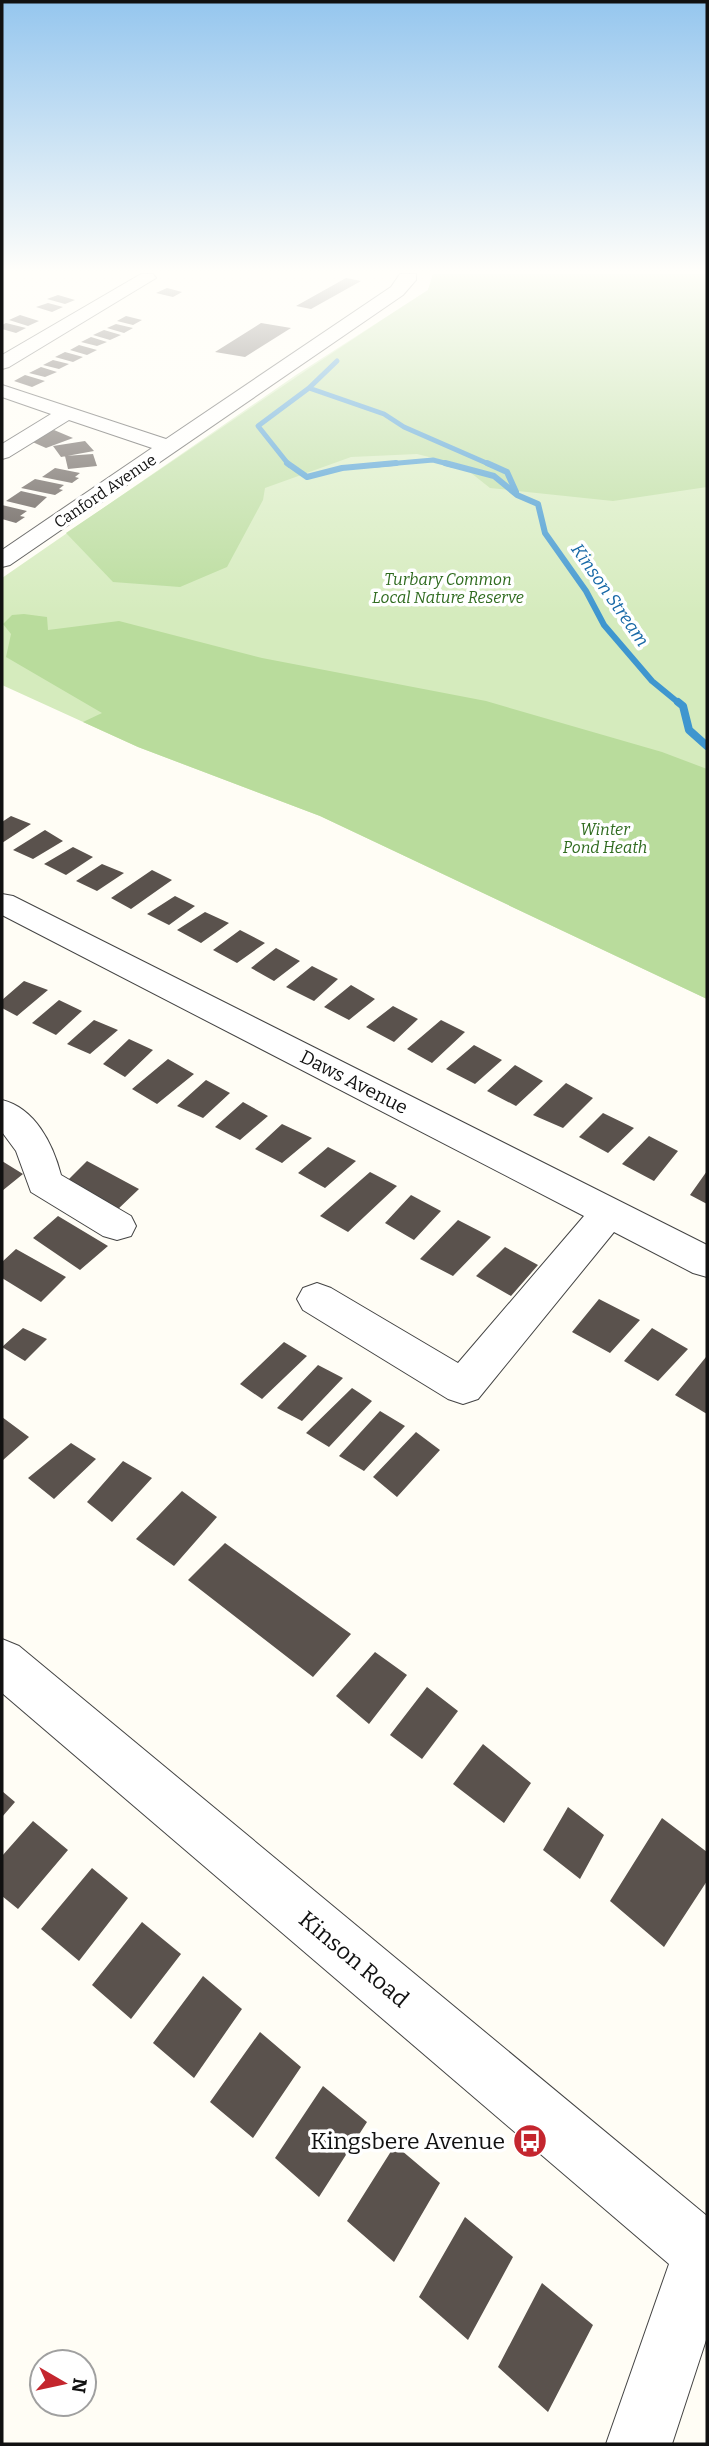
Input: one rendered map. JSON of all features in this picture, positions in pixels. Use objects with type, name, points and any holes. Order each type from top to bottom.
[{"type":"street","name":"Canford Avenue","points":[[2,560],[255,388]]},
{"type":"street","points":[[2,391],[170,447]]},
{"type":"street","points":[[2,453],[66,413]]},
{"type":"street","name":"Daws Avenue","points":[[4,906],[707,1262]]},
{"type":"street","points":[[2,1112],[16,1122],[33,1143],[44,1182],[117,1226]]},
{"type":"street","points":[[317,1299],[463,1387],[609,1212]]},
{"type":"street","name":"Kinson Road","points":[[2,1662],[706,2254]]},
{"type":"street","points":[[639,2444],[706,2254]]},
{"type":"green space","name":"Turbary Common Local Nature Reserve","points":[[277,388],[707,388],[707,999],[320,816],[138,747],[2,685],[2,578]]},
{"type":"green space","points":[[280,388],[707,388],[707,487],[613,501],[490,488],[461,465],[417,454],[351,457],[265,488],[263,500],[227,567],[180,587],[113,582],[66,533]]},
{"type":"green space","name":"Winter Pond Heath","points":[[12,615],[47,617],[48,630],[119,621],[262,658],[486,701],[662,752],[707,769],[707,999],[320,816],[138,747],[83,722],[102,713],[6,657],[11,634],[3,624]]},
{"type":"building","points":[[54,430],[73,438],[46,448],[28,440]]},
{"type":"building","points":[[85,441],[94,451],[61,457],[53,446]]},
{"type":"building","points":[[93,454],[97,466],[68,469],[65,456]]},
{"type":"building","points":[[55,468],[80,473],[75,477],[79,478],[72,483],[42,477]]},
{"type":"building","points":[[35,479],[64,485],[59,489],[63,490],[55,495],[21,488]]},
{"type":"building","points":[[21,491],[47,497],[35,508],[6,501]]},
{"type":"building","points":[[2,505],[27,511],[20,516],[25,517],[16,523],[2,519]]},
{"type":"building","points":[[11,816],[31,824],[2,843],[2,822]]},
{"type":"building","points":[[45,830],[63,841],[33,859],[13,850]]},
{"type":"building","points":[[73,847],[93,857],[66,875],[44,864]]},
{"type":"building","points":[[102,864],[124,873],[97,891],[76,881]]},
{"type":"building","points":[[152,870],[172,880],[131,909],[111,898]]},
{"type":"building","points":[[175,896],[195,906],[169,925],[147,914]]},
{"type":"building","points":[[205,912],[229,923],[201,943],[177,930]]},
{"type":"building","points":[[240,930],[265,943],[237,963],[213,950]]},
{"type":"building","points":[[276,948],[300,961],[274,981],[251,968]]},
{"type":"building","points":[[312,966],[338,979],[314,1001],[286,987]]},
{"type":"building","points":[[24,981],[48,990],[17,1016],[2,1008],[2,1000]]},
{"type":"building","points":[[351,985],[375,999],[349,1020],[324,1007]]},
{"type":"building","points":[[59,1000],[82,1011],[56,1035],[32,1023]]},
{"type":"building","points":[[393,1006],[418,1019],[394,1042],[366,1027]]},
{"type":"building","points":[[94,1020],[118,1030],[90,1054],[67,1044]]},
{"type":"building","points":[[441,1020],[465,1032],[432,1063],[407,1049]]},
{"type":"building","points":[[129,1039],[153,1050],[125,1077],[103,1064]]},
{"type":"building","points":[[474,1045],[502,1060],[475,1084],[446,1069]]},
{"type":"building","points":[[168,1059],[194,1074],[157,1104],[132,1089]]},
{"type":"building","points":[[515,1065],[543,1081],[516,1106],[487,1091]]},
{"type":"building","points":[[206,1080],[230,1093],[203,1118],[177,1106]]},
{"type":"building","points":[[566,1083],[593,1098],[563,1128],[533,1115]]},
{"type":"building","points":[[243,1102],[268,1116],[240,1140],[215,1127]]},
{"type":"building","points":[[603,1113],[634,1128],[608,1153],[579,1137]]},
{"type":"building","points":[[282,1124],[312,1138],[282,1163],[255,1149]]},
{"type":"building","points":[[649,1136],[678,1151],[654,1181],[622,1164]]},
{"type":"building","points":[[328,1147],[356,1161],[325,1188],[298,1173]]},
{"type":"building","points":[[2,1161],[23,1174],[2,1191]]},
{"type":"building","points":[[87,1161],[139,1189],[116,1211],[66,1182]]},
{"type":"building","points":[[707,1171],[707,1204],[690,1195]]},
{"type":"building","points":[[370,1172],[397,1186],[348,1232],[320,1216]]},
{"type":"building","points":[[411,1195],[441,1211],[414,1240],[385,1223]]},
{"type":"building","points":[[58,1216],[108,1246],[80,1270],[33,1238]]},
{"type":"building","points":[[458,1220],[491,1237],[453,1276],[420,1259]]},
{"type":"building","points":[[505,1247],[538,1265],[511,1296],[476,1276]]},
{"type":"building","points":[[16,1249],[66,1277],[41,1302],[2,1278],[2,1262]]},
{"type":"building","points":[[599,1299],[640,1320],[610,1353],[572,1332]]},
{"type":"building","points":[[23,1328],[47,1339],[25,1361],[2,1347]]},
{"type":"building","points":[[652,1328],[688,1349],[658,1381],[624,1361]]},
{"type":"building","points":[[284,1342],[307,1356],[262,1399],[240,1384]]},
{"type":"building","points":[[707,1358],[707,1414],[675,1395]]},
{"type":"building","points":[[318,1365],[343,1378],[302,1421],[277,1408]]},
{"type":"building","points":[[352,1388],[372,1401],[329,1447],[306,1433]]},
{"type":"building","points":[[380,1411],[405,1426],[364,1471],[339,1456]]},
{"type":"building","points":[[2,1417],[29,1437],[2,1461]]},
{"type":"building","points":[[416,1432],[440,1450],[397,1497],[373,1477]]},
{"type":"building","points":[[71,1443],[96,1459],[54,1499],[28,1478]]},
{"type":"building","points":[[123,1461],[152,1478],[112,1522],[87,1502]]},
{"type":"building","points":[[182,1491],[217,1517],[174,1566],[136,1539]]},
{"type":"building","points":[[225,1543],[351,1634],[313,1677],[188,1580]]},
{"type":"building","points":[[375,1652],[407,1675],[369,1724],[336,1696]]},
{"type":"building","points":[[427,1687],[458,1711],[422,1759],[390,1735]]},
{"type":"building","points":[[483,1744],[531,1783],[504,1823],[453,1784]]},
{"type":"building","points":[[2,1791],[15,1802],[2,1817]]},
{"type":"building","points":[[568,1807],[604,1835],[580,1879],[543,1850]]},
{"type":"building","points":[[662,1818],[707,1852],[707,1881],[664,1947],[610,1901]]},
{"type":"building","points":[[33,1821],[68,1850],[18,1909],[2,1896],[2,1856]]},
{"type":"building","points":[[92,1868],[128,1898],[79,1961],[41,1929]]},
{"type":"building","points":[[142,1922],[181,1954],[131,2019],[92,1985]]},
{"type":"building","points":[[203,1976],[242,2009],[194,2078],[153,2043]]},
{"type":"building","points":[[260,2032],[301,2067],[253,2138],[210,2102]]},
{"type":"building","points":[[323,2086],[367,2122],[319,2197],[275,2158]]},
{"type":"building","points":[[395,2145],[440,2183],[394,2262],[347,2221]]},
{"type":"building","points":[[465,2217],[513,2257],[468,2340],[419,2297]]},
{"type":"building","points":[[542,2283],[593,2325],[548,2412],[498,2367]]},
{"type":"waterway","name":"Kinson Stream","points":[[288,464],[258,426],[309,388]]},
{"type":"waterway","name":"Kinson Stream","points":[[309,388],[384,414],[404,427],[491,465]]},
{"type":"waterway","name":"Kinson Stream","points":[[376,465],[433,460],[452,465]]},
{"type":"waterway","name":"Kinson Stream","points":[[288,464],[307,477],[342,468],[396,463]]},
{"type":"waterway","name":"Kinson Stream","points":[[445,463],[494,476],[517,495],[538,504],[545,533],[586,591],[604,625],[652,681],[680,704]]},
{"type":"waterway","name":"Kinson Stream","points":[[487,463],[507,472],[516,492]]},
{"type":"waterway","name":"Kinson Stream","points":[[678,702],[683,706],[689,730],[707,746]]},
{"type":"place","name":"Kingsbere Avenue","points":[[530,2141]]}]
